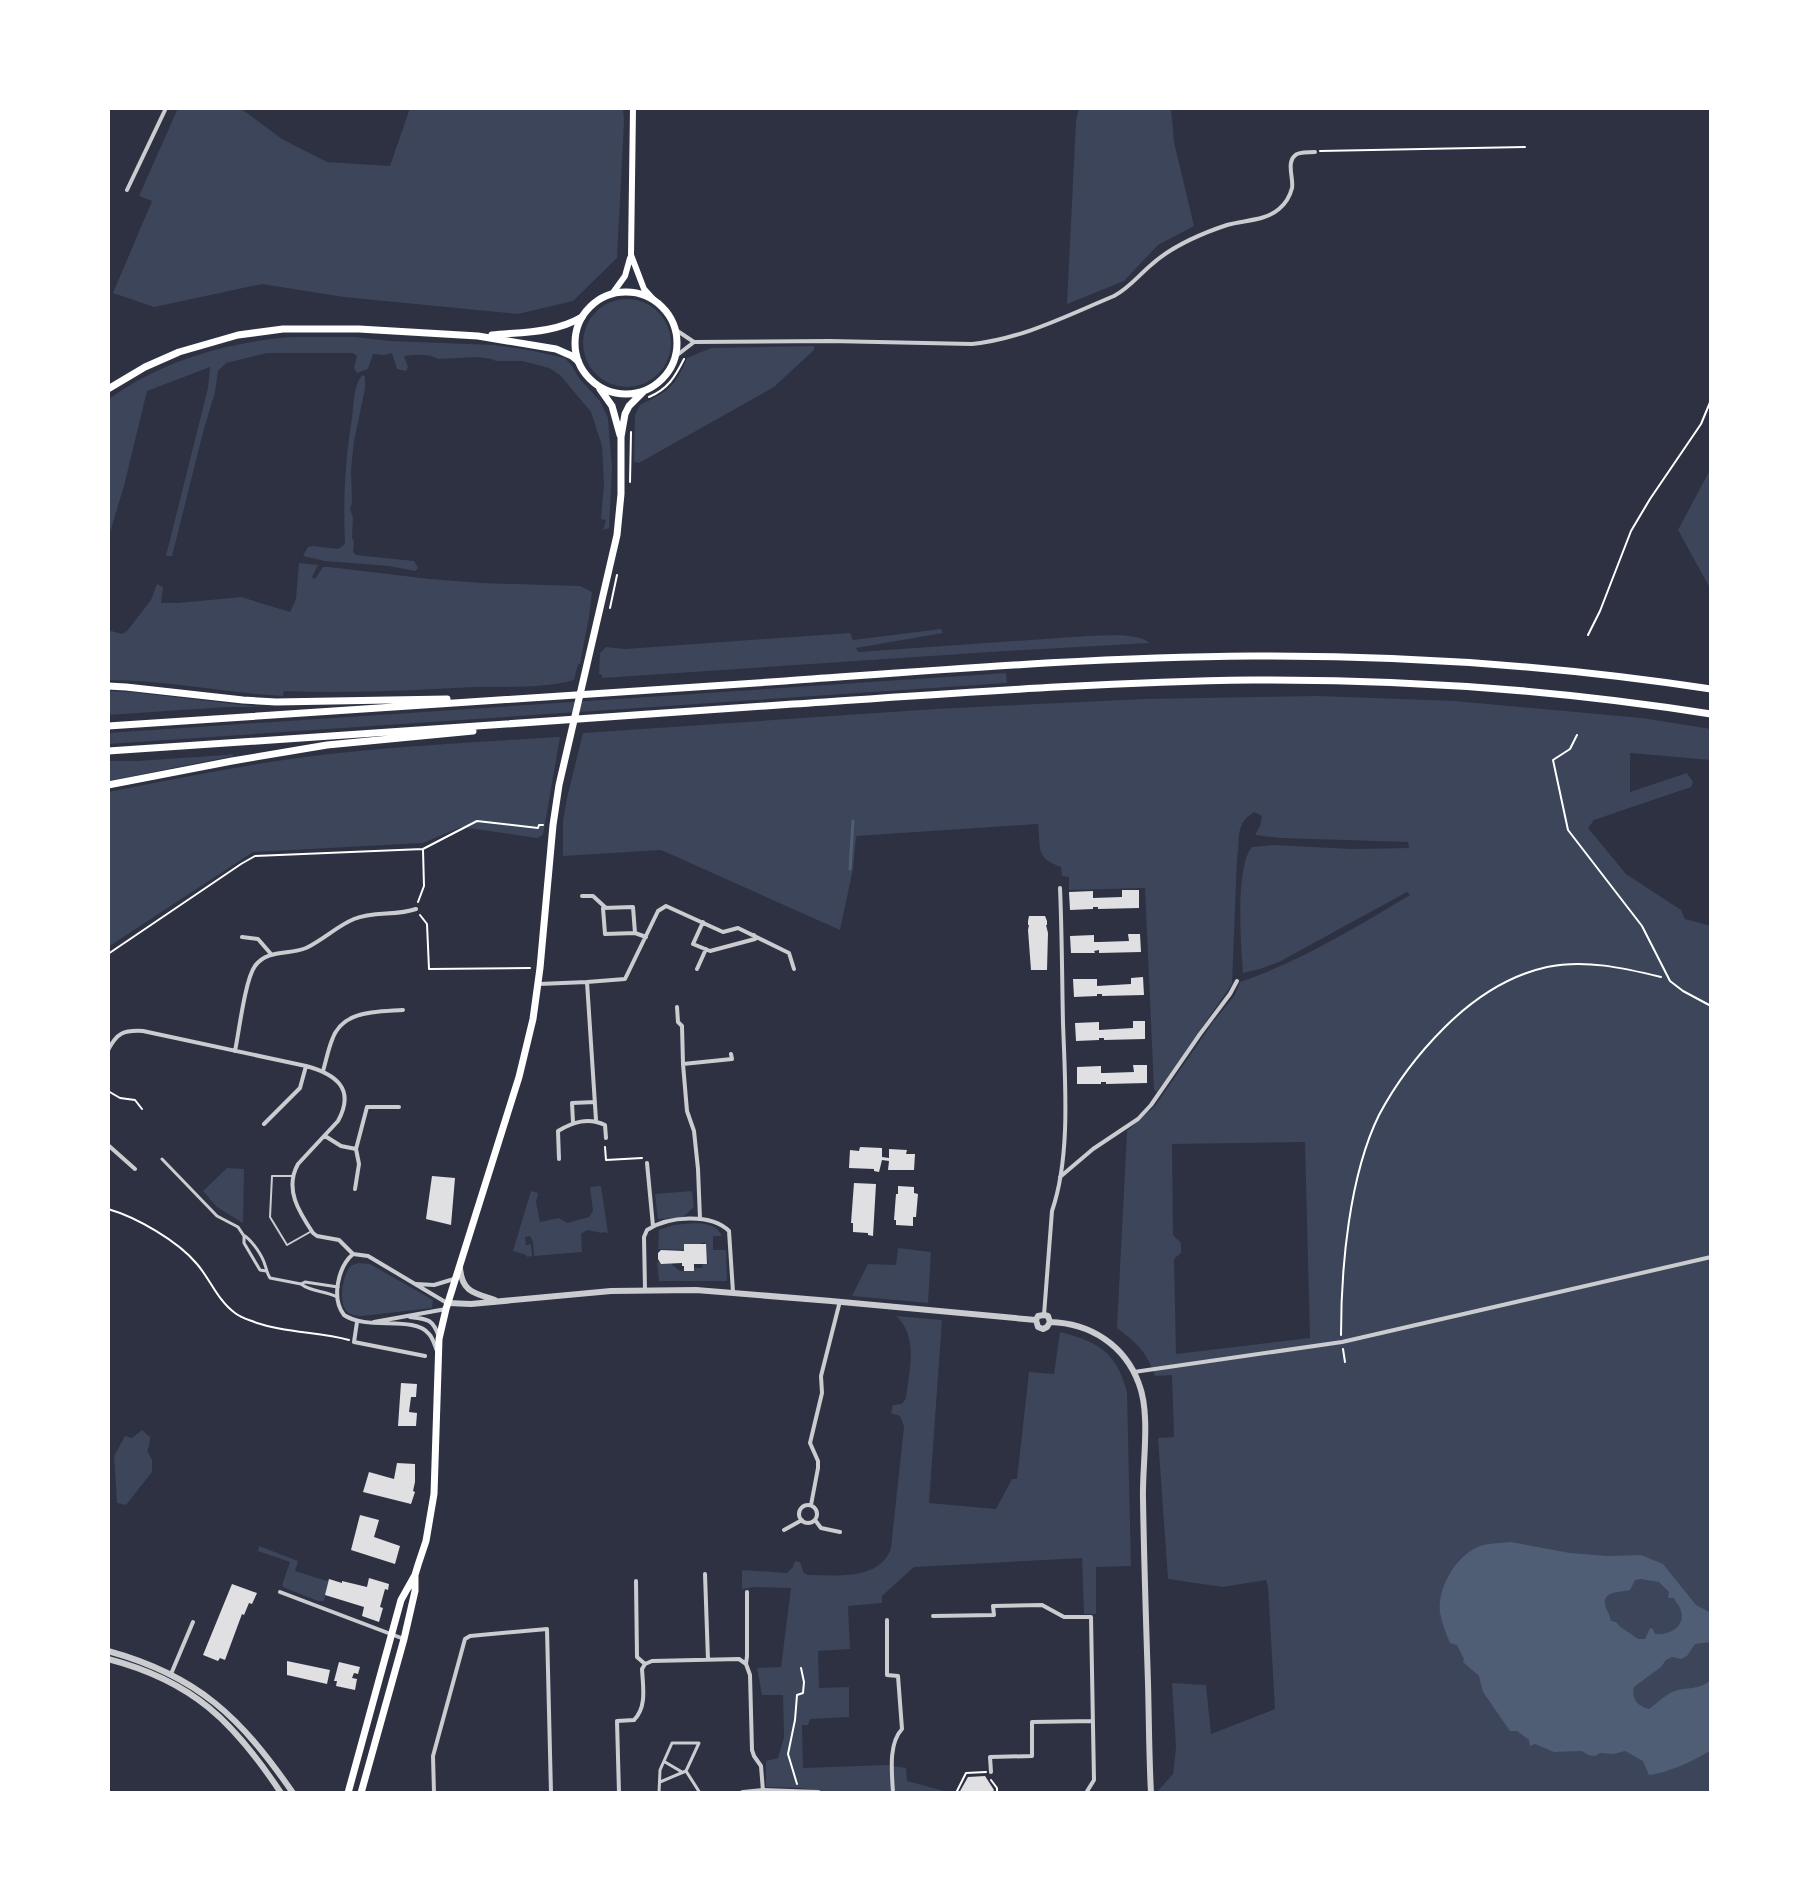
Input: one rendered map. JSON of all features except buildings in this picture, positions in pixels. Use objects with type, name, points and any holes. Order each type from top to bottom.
[{"type":"main road","points":[[612,294],[625,276],[631,255],[633,108]]},
{"type":"main road","points":[[348,1793],[401,1600],[415,1575],[426,1541],[434,1494],[439,1339],[530,1035],[539,984],[553,825],[566,753],[617,535],[621,437],[625,414],[629,406],[664,378],[676,356],[676,330],[668,312],[644,289],[631,255]]},
{"type":"main road","points":[[478,336],[563,327],[612,294],[633,292],[653,299]]},
{"type":"main road","points":[[582,317],[575,334],[575,352],[583,371],[612,406],[621,437]]},
{"type":"main road","points":[[108,389],[145,367],[179,352],[224,338],[294,328],[478,336],[556,349],[578,361]]},
{"type":"main road","points":[[598,386],[624,395],[644,395]]},
{"type":"main road","points":[[108,726],[1003,666],[1255,656],[1351,657],[1494,665],[1711,689]]},
{"type":"main road","points":[[108,751],[999,690],[1255,680],[1382,682],[1491,689],[1711,714]]},
{"type":"main road","points":[[108,686],[276,702],[541,697]]},
{"type":"main road","points":[[108,785],[327,745],[599,718]]},
{"type":"main road","points":[[361,1793],[404,1639],[415,1591],[415,1575]]},
{"type":"street","points":[[127,190],[166,108]]},
{"type":"street","points":[[676,330],[694,342],[972,344],[1018,335],[1114,296],[1128,288],[1151,264],[1200,235],[1269,216],[1280,209],[1293,187],[1290,165],[1293,157],[1299,153],[1315,152]]},
{"type":"street","points":[[676,356],[694,342]]},
{"type":"street","points":[[1044,1315],[1052,1211],[1060,1177],[1066,1116],[1060,888]]},
{"type":"street","points":[[582,896],[593,896],[606,908],[633,907],[635,933]]},
{"type":"street","points":[[539,984],[625,979],[658,911],[666,906],[723,932],[738,928],[754,935],[789,953],[794,969]]},
{"type":"street","points":[[606,908],[603,908],[605,934],[635,933],[646,937]]},
{"type":"street","points":[[235,1051],[255,965],[271,954],[285,954],[305,948],[355,918],[416,909]]},
{"type":"street","points":[[703,922],[693,944],[710,951],[755,939],[754,935]]},
{"type":"street","points":[[242,937],[258,939],[271,954]]},
{"type":"street","points":[[697,969],[706,949]]},
{"type":"street","points":[[1060,1177],[1142,1114],[1154,1101],[1237,981]]},
{"type":"street","points":[[587,982],[596,1120]]},
{"type":"street","points":[[677,1007],[678,1022],[682,1026],[687,1111],[694,1131],[700,1219]]},
{"type":"street","points":[[323,1071],[332,1036],[344,1022],[365,1012],[403,1010]]},
{"type":"street","points":[[108,1050],[115,1037],[123,1032],[143,1031],[306,1066],[330,1074],[339,1083],[344,1096],[342,1113],[298,1164],[293,1176],[293,1198],[311,1231],[317,1236],[339,1240],[353,1254],[368,1256],[447,1306]]},
{"type":"street","points":[[683,1064],[732,1059],[731,1054]]},
{"type":"street","points":[[264,1124],[300,1088],[306,1066]]},
{"type":"street","points":[[573,1122],[572,1103],[595,1102]]},
{"type":"street","points":[[355,1189],[359,1164],[356,1149],[367,1107],[399,1107]]},
{"type":"street","points":[[559,1159],[558,1131],[573,1122],[596,1120],[605,1125],[606,1138]]},
{"type":"street","points":[[325,1136],[341,1146],[356,1149]]},
{"type":"street","points":[[108,1145],[135,1169]]},
{"type":"street","points":[[162,1159],[217,1216],[238,1227],[250,1239],[270,1278],[301,1284],[337,1297]]},
{"type":"street","points":[[647,1163],[653,1226]]},
{"type":"street","points":[[645,1290],[644,1237],[647,1230],[670,1221],[700,1219],[722,1223],[729,1231],[733,1292]]},
{"type":"street","points":[[353,1254],[342,1266],[338,1287],[337,1297],[344,1315],[357,1322],[420,1327],[429,1334],[439,1358]]},
{"type":"street","points":[[1134,1372],[1342,1342],[1711,1257]]},
{"type":"street","points":[[460,1265],[466,1288],[498,1302]]},
{"type":"street","points":[[415,1284],[434,1285],[457,1278]]},
{"type":"street","points":[[301,1284],[338,1287]]},
{"type":"street","points":[[372,1323],[447,1306],[645,1290],[733,1292],[1036,1320]]},
{"type":"street","points":[[811,1505],[818,1461],[810,1443],[822,1393],[821,1376],[840,1301]]},
{"type":"street","points":[[1036,1320],[1044,1315],[1050,1322]]},
{"type":"street","points":[[408,1316],[431,1322],[439,1339]]},
{"type":"street","points":[[1036,1320],[1038,1327],[1043,1329],[1050,1322]]},
{"type":"street","points":[[357,1322],[354,1342],[425,1356]]},
{"type":"street","points":[[1050,1322],[1084,1327],[1098,1333],[1117,1349],[1139,1384],[1144,1408],[1143,1495],[1151,1792]]},
{"type":"street","points":[[811,1505],[817,1512],[815,1520]]},
{"type":"street","points":[[802,1520],[802,1508],[811,1505]]},
{"type":"street","points":[[784,1530],[802,1520],[815,1520]]},
{"type":"street","points":[[815,1520],[821,1528],[840,1532]]},
{"type":"street","points":[[705,1574],[708,1660]]},
{"type":"street","points":[[636,1581],[637,1657],[645,1664]]},
{"type":"street","points":[[280,1592],[404,1639]]},
{"type":"street","points":[[747,1592],[746,1664],[752,1698],[752,1750],[761,1766],[763,1791]]},
{"type":"street","points":[[933,1616],[994,1615],[993,1606],[1042,1605],[1064,1617],[1091,1617],[1094,1780],[1086,1793]]},
{"type":"street","points":[[887,1620],[887,1675],[898,1676],[902,1729],[895,1738],[893,1793]]},
{"type":"street","points":[[171,1674],[193,1622]]},
{"type":"street","points":[[434,1793],[433,1756],[465,1639],[547,1629],[551,1793]]},
{"type":"street","points":[[108,1651],[171,1674],[208,1697],[243,1728],[293,1793]]},
{"type":"street","points":[[108,1659],[161,1677],[203,1702],[237,1733],[281,1793]]},
{"type":"street","points":[[619,1793],[617,1721],[634,1720],[640,1714],[643,1706],[642,1669],[645,1664],[652,1661],[739,1659],[746,1664]]},
{"type":"street","points":[[988,1772],[990,1757],[1032,1756],[1032,1722],[1093,1721]]},
{"type":"street","points":[[659,1793],[660,1770],[672,1743],[699,1743],[684,1772],[660,1782]]},
{"type":"street","points":[[664,1761],[684,1772],[700,1793]]},
{"type":"street","points":[[743,1793],[818,1793]]},
{"type":"lane","points":[[293,1176],[272,1176],[270,1217],[287,1245],[311,1231]]},
{"type":"path","points":[[1315,152],[1525,147]]},
{"type":"path","points":[[644,395],[668,386],[686,356]]},
{"type":"path","points":[[1588,635],[1631,531],[1701,424],[1711,400]]},
{"type":"path","points":[[630,482],[631,422]]},
{"type":"path","points":[[608,612],[620,564]]},
{"type":"path","points":[[1577,735],[1570,749],[1553,760],[1568,830],[1642,926],[1670,981],[1711,1006]]},
{"type":"path","points":[[108,954],[255,856],[423,849],[477,821],[538,828],[539,825],[553,825]]},
{"type":"path","points":[[423,849],[424,886],[416,909],[427,924],[429,969],[530,968]]},
{"type":"path","points":[[1345,1362],[1340,1313],[1347,1234],[1363,1162],[1379,1116],[1408,1068],[1454,1018],[1494,987],[1507,981],[1548,967],[1589,964],[1661,977]]},
{"type":"path","points":[[108,1091],[120,1098],[135,1100],[142,1109]]},
{"type":"path","points":[[606,1138],[606,1160],[644,1158],[647,1163]]},
{"type":"path","points":[[108,1209],[148,1226],[186,1253],[236,1314],[277,1329],[354,1342]]},
{"type":"path","points":[[798,1791],[788,1754],[797,1695],[803,1693],[804,1688],[801,1668]]},
{"type":"path","points":[[956,1793],[966,1773],[988,1772],[997,1793]]},
{"type":"shaded area","points":[[178,108],[240,108],[282,139],[327,162],[390,166],[410,108],[623,108],[617,258],[573,301],[518,314],[344,297],[262,284],[154,307],[113,293],[152,201],[139,196]]},
{"type":"shaded area","points":[[1079,108],[1171,108],[1174,142],[1194,226],[1158,245],[1124,281],[1067,304],[1076,121]]},
{"type":"shaded area","points":[[627,299],[652,306],[664,318],[671,343],[664,368],[652,380],[627,387],[602,380],[590,368],[583,343],[590,318],[602,306]]},
{"type":"shaded area","points":[[292,337],[355,337],[494,345],[565,358],[600,401],[608,418],[612,469],[609,528],[603,530],[606,520],[601,519],[604,484],[602,446],[591,412],[560,375],[549,368],[522,361],[478,357],[438,359],[417,355],[404,356],[408,367],[406,371],[397,369],[392,353],[373,354],[368,369],[357,373],[354,368],[357,356],[353,353],[267,353],[226,363],[218,371],[172,556],[166,556],[208,388],[210,367],[147,391],[108,539],[108,400],[150,374],[195,356],[243,343]]},
{"type":"shaded area","points":[[814,346],[814,350],[774,387],[639,463],[634,462],[635,415],[640,405],[670,388],[687,358],[711,348]]},
{"type":"shaded area","points":[[362,375],[365,376],[365,389],[351,470],[353,552],[356,555],[414,561],[418,568],[415,571],[303,556],[308,547],[338,549],[345,544],[344,496],[348,449],[355,390]]},
{"type":"shaded area","points":[[1711,468],[1711,590],[1678,530]]},
{"type":"shaded area","points":[[299,563],[318,565],[312,577],[315,579],[323,567],[329,567],[481,583],[580,586],[592,592],[580,664],[574,680],[525,686],[356,692],[284,691],[283,696],[108,680],[108,630],[122,634],[127,631],[151,600],[157,584],[163,587],[161,603],[241,597],[290,612],[296,599]]},
{"type":"shaded area","points":[[941,629],[943,633],[856,648],[858,652],[1112,635],[1137,637],[1150,643],[602,678],[599,674],[600,653],[606,647],[625,649],[850,633],[853,640]]},
{"type":"shaded area","points":[[1006,673],[1007,683],[108,744],[108,733]]},
{"type":"shaded area","points":[[108,691],[131,692],[261,707],[108,715]]},
{"type":"shaded area","points":[[1319,696],[1455,701],[1642,718],[1711,729],[1711,760],[1630,753],[1630,792],[1687,773],[1693,782],[1691,787],[1594,820],[1588,828],[1626,874],[1681,910],[1685,919],[1711,926],[1711,1793],[1156,1793],[1173,1774],[1176,1747],[1172,1683],[1206,1685],[1211,1734],[1275,1709],[1266,1580],[1223,1587],[1168,1579],[1158,1438],[1174,1437],[1172,1375],[1155,1376],[1140,1349],[1117,1328],[1127,1131],[1155,1106],[1235,995],[1240,982],[1306,954],[1410,895],[1407,892],[1279,962],[1243,973],[1241,888],[1243,871],[1252,847],[1409,848],[1408,842],[1255,835],[1262,816],[1254,812],[1248,817],[1243,822],[1239,838],[1232,984],[1157,1092],[1154,1090],[1145,888],[1069,890],[1069,877],[1062,876],[1061,867],[1047,860],[1041,852],[1038,824],[856,836],[853,869],[840,930],[661,850],[563,856],[563,820],[583,733],[935,709],[1144,699]],"holes":[[[1305,1142],[1310,1338],[1176,1354],[1174,1259],[1181,1253],[1181,1243],[1173,1235],[1172,1144]]]},
{"type":"shaded area","points":[[560,737],[543,835],[537,838],[461,827],[423,843],[253,852],[108,947],[108,792],[312,756]]},
{"type":"shaded area","points":[[233,756],[108,781],[108,761]]},
{"type":"shaded area","points":[[227,1168],[244,1169],[243,1223],[217,1207],[203,1191]]},
{"type":"shaded area","points":[[601,1186],[608,1233],[587,1230],[581,1234],[582,1252],[534,1256],[530,1236],[525,1237],[526,1245],[531,1244],[532,1256],[513,1251],[531,1191],[538,1193],[536,1202],[540,1222],[559,1218],[567,1223],[589,1217],[593,1211],[590,1187]]},
{"type":"shaded area","points":[[692,1191],[694,1207],[682,1218],[658,1219],[655,1194]]},
{"type":"shaded area","points":[[695,1223],[707,1224],[720,1232],[722,1236],[713,1236],[713,1250],[726,1250],[727,1281],[659,1281],[657,1262],[670,1263],[680,1271],[694,1271],[694,1268],[708,1264],[705,1242],[684,1250],[658,1249],[659,1230]]},
{"type":"shaded area","points":[[898,1248],[931,1252],[928,1303],[852,1296],[868,1264],[896,1265]]},
{"type":"shaded area","points":[[359,1263],[370,1264],[433,1300],[432,1308],[362,1316],[348,1313],[342,1300],[343,1283],[350,1267]]},
{"type":"shaded area","points":[[896,1316],[942,1320],[929,1503],[996,1509],[1012,1479],[1017,1479],[1029,1372],[1054,1374],[1060,1332],[1104,1350],[1117,1367],[1127,1392],[1131,1566],[1096,1567],[1096,1614],[1084,1614],[1082,1558],[914,1567],[882,1596],[882,1603],[848,1606],[850,1649],[818,1651],[819,1688],[849,1687],[849,1717],[810,1719],[808,1725],[802,1725],[803,1768],[886,1765],[906,1768],[907,1781],[952,1793],[837,1793],[766,1787],[766,1761],[778,1758],[784,1737],[783,1695],[762,1695],[757,1668],[781,1667],[791,1588],[742,1589],[742,1570],[787,1573],[795,1561],[800,1562],[808,1575],[844,1575],[867,1571],[885,1559],[891,1548],[904,1426],[900,1416],[891,1413],[893,1405],[902,1404],[906,1398],[911,1354],[908,1334]]},
{"type":"shaded area","points":[[142,1430],[150,1437],[147,1450],[152,1460],[152,1472],[126,1505],[117,1503],[114,1456],[125,1436],[132,1438]]},
{"type":"shaded area","points":[[1511,1542],[1570,1553],[1641,1555],[1663,1564],[1696,1605],[1711,1613],[1711,1642],[1695,1644],[1681,1659],[1672,1657],[1666,1660],[1634,1687],[1634,1695],[1639,1704],[1649,1709],[1672,1692],[1702,1686],[1711,1680],[1711,1750],[1682,1766],[1649,1775],[1643,1761],[1625,1751],[1595,1756],[1582,1751],[1554,1752],[1535,1744],[1530,1746],[1529,1740],[1517,1731],[1510,1731],[1483,1692],[1479,1676],[1463,1662],[1457,1645],[1450,1643],[1440,1613],[1440,1603],[1450,1574],[1471,1550]],"holes":[[[1635,1580],[1659,1582],[1669,1592],[1668,1598],[1674,1598],[1680,1609],[1681,1622],[1675,1629],[1665,1634],[1655,1634],[1650,1628],[1645,1639],[1638,1639],[1611,1621],[1605,1602],[1608,1595],[1630,1590]]]},
{"type":"shaded area","points":[[259,1546],[298,1561],[295,1571],[327,1581],[329,1579],[324,1601],[285,1588],[282,1585],[290,1562],[258,1551]]},
{"type":"waterway","points":[[850,869],[853,821]]}]
